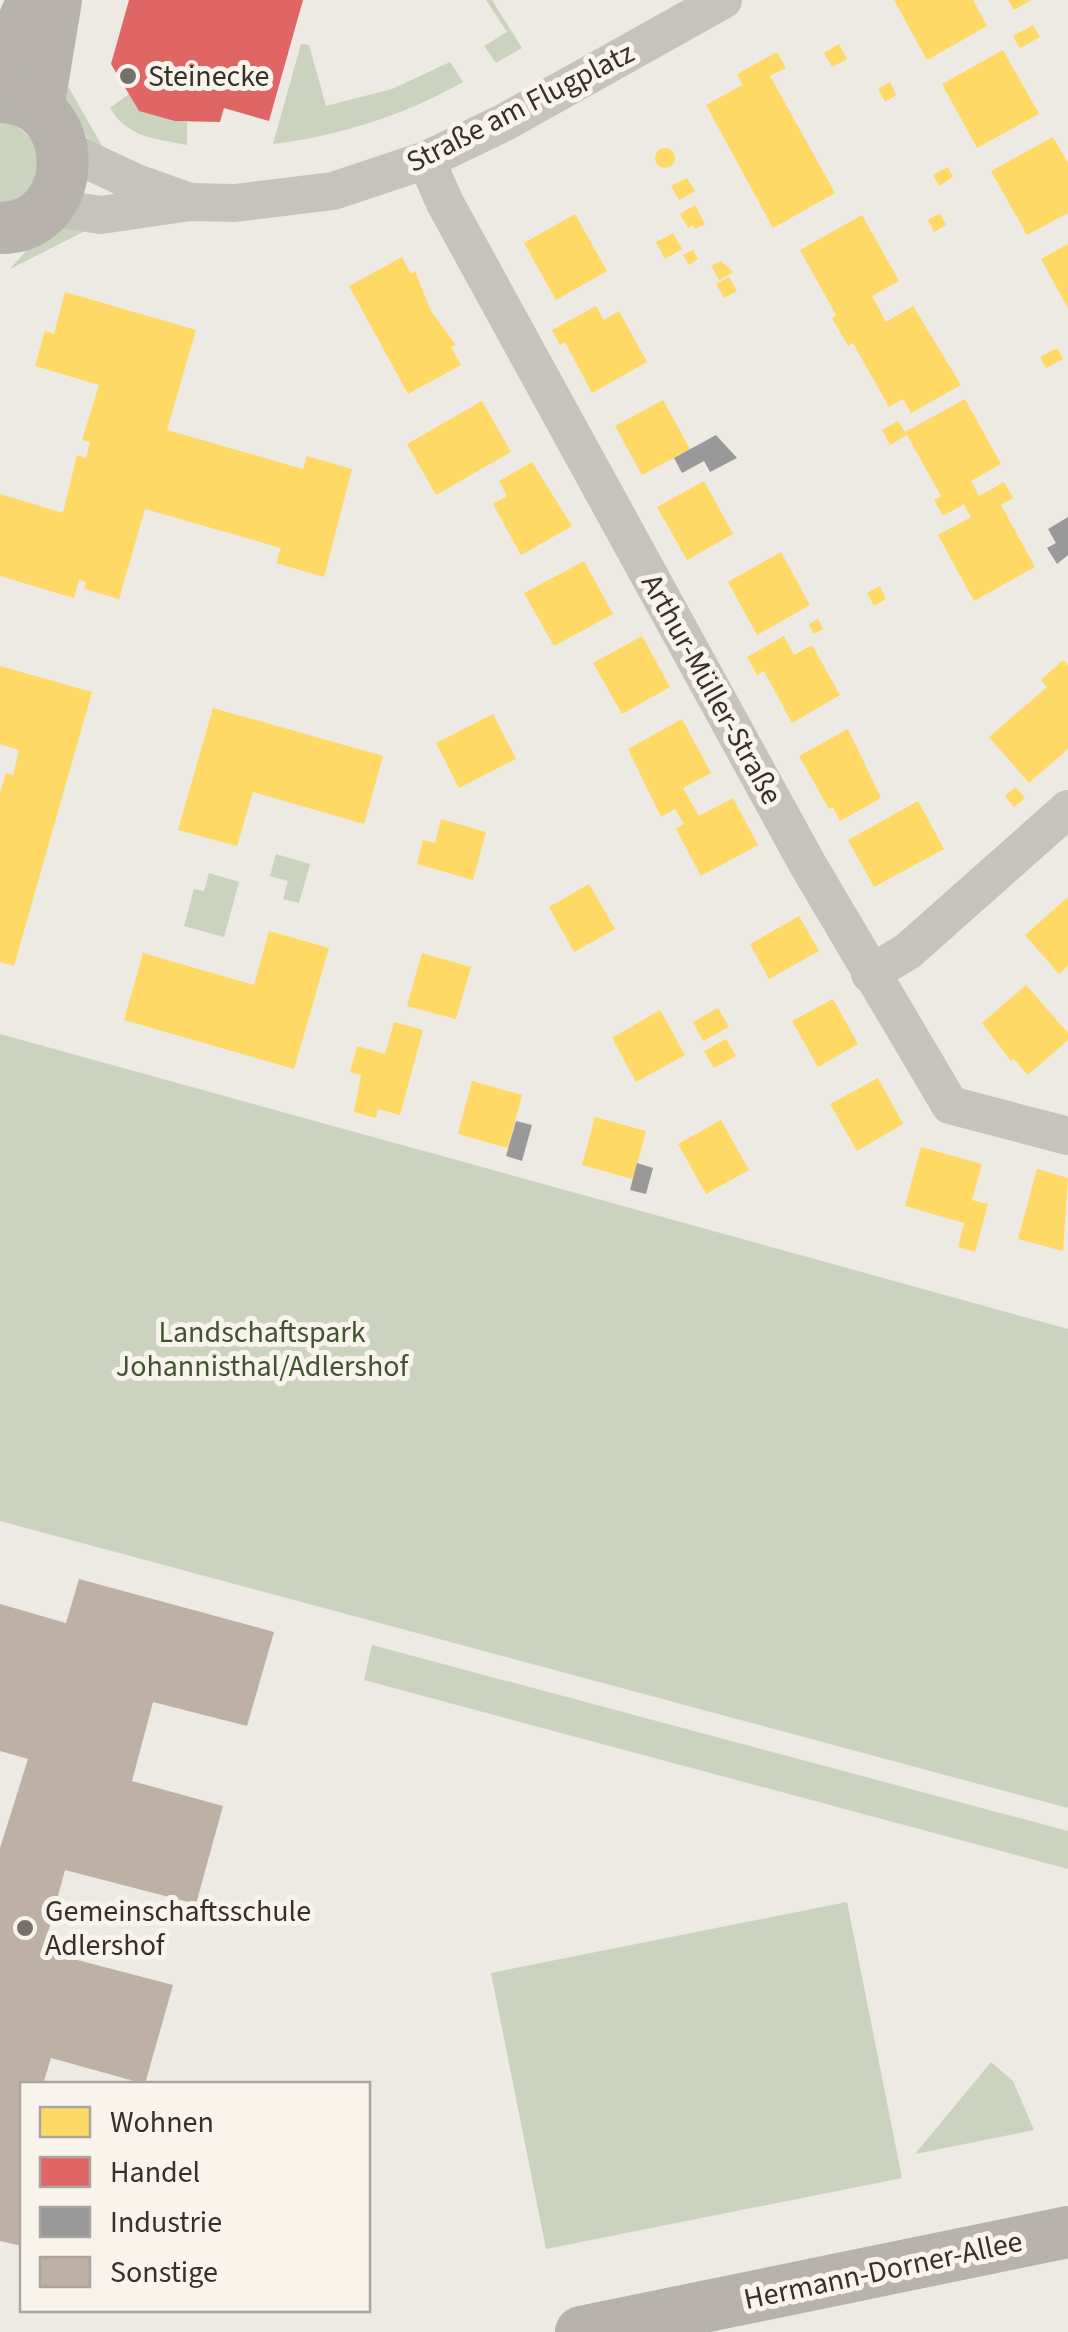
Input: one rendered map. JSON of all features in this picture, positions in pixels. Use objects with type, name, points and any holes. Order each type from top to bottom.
[{"type":"street","points":[[0,74],[33,0]]},
{"type":"street","points":[[14,229],[59,190],[34,118],[56,0]]},
{"type":"street","name":"Straße am Flugplatz","points":[[14,229],[190,202],[234,203],[333,191],[426,160],[505,122],[723,0]]},
{"type":"street","name":"Straße am Flugplatz","points":[[34,118],[136,184],[190,202]]},
{"type":"street","name":"Arthur-Müller-Straße","points":[[426,160],[454,220],[870,974],[950,1105],[1068,1136]]},
{"type":"street","points":[[870,974],[908,951],[1068,808]]},
{"type":"street","name":"Hermann-Dorner-Allee","points":[[581,2332],[1068,2232]]},
{"type":"green space","points":[[486,0],[492,0],[522,48],[496,63],[484,46],[507,32]]},
{"type":"green space","points":[[301,44],[309,45],[326,106],[392,89],[450,62],[463,82],[371,122],[273,144]]},
{"type":"green space","points":[[61,74],[110,160],[76,122]]},
{"type":"green space","points":[[129,94],[139,111],[187,122],[187,145],[143,135],[117,118],[110,108]]},
{"type":"green space","points":[[0,121],[13,123],[36,143],[40,173],[23,198],[0,205]]},
{"type":"green space","points":[[62,228],[87,230],[10,269],[34,242]]},
{"type":"green space","points":[[276,854],[310,864],[299,903],[283,899],[288,881],[270,876]]},
{"type":"green space","points":[[209,873],[239,882],[224,937],[184,926],[194,889],[204,891]]},
{"type":"green space","name":"Landschaftspark Johannisthal/Adlershof","points":[[0,1034],[1068,1329],[1068,1808],[0,1521]]},
{"type":"green space","points":[[372,1645],[1068,1831],[1068,1869],[364,1680]]},
{"type":"green space","points":[[847,1902],[902,2178],[546,2249],[491,1973]]},
{"type":"green space","points":[[991,2062],[1013,2081],[1034,2130],[915,2154]]},
{"type":"building: Wohnen","points":[[894,0],[973,0],[987,26],[927,60]]},
{"type":"building: Wohnen","points":[[1008,0],[1031,0],[1014,10]]},
{"type":"building: Wohnen","points":[[1033,25],[1040,37],[1020,48],[1013,36]]},
{"type":"building: Wohnen","points":[[839,44],[847,59],[832,67],[824,53]]},
{"type":"building: Wohnen","points":[[1003,50],[1039,114],[977,148],[942,84]]},
{"type":"building: Wohnen","points":[[777,52],[786,68],[770,76],[835,193],[773,228],[706,105],[742,85],[737,74]]},
{"type":"building: Wohnen","points":[[890,82],[896,95],[885,102],[878,89]]},
{"type":"building: Wohnen","points":[[1053,137],[1068,163],[1068,213],[1027,235],[991,171]]},
{"type":"building: Wohnen","points":[[665,148],[675,158],[665,168],[655,158]]},
{"type":"building: Wohnen","points":[[948,167],[953,177],[939,186],[933,175]]},
{"type":"building: Wohnen","points":[[687,178],[695,191],[679,200],[671,186]]},
{"type":"building: Wohnen","points":[[695,205],[705,224],[688,228],[680,214]]},
{"type":"building: Wohnen","points":[[940,213],[946,225],[934,232],[928,220]]},
{"type":"building: Wohnen","points":[[575,214],[607,271],[556,300],[524,243]]},
{"type":"building: Wohnen","points":[[862,215],[899,281],[872,296],[886,322],[913,306],[961,385],[911,413],[903,399],[889,407],[853,343],[848,346],[832,318],[836,315],[800,250]]},
{"type":"building: Wohnen","points":[[673,233],[682,249],[665,259],[656,242]]},
{"type":"building: Wohnen","points":[[1068,244],[1068,308],[1041,259]]},
{"type":"building: Wohnen","points":[[693,250],[698,259],[689,265],[683,255]]},
{"type":"building: Wohnen","points":[[402,257],[411,274],[415,271],[431,311],[456,345],[451,347],[461,365],[408,394],[349,286]]},
{"type":"building: Wohnen","points":[[721,261],[733,272],[719,280],[711,266]]},
{"type":"building: Wohnen","points":[[729,277],[737,291],[724,298],[716,284]]},
{"type":"building: Wohnen","points":[[65,292],[196,330],[167,430],[303,469],[307,456],[352,469],[324,577],[276,563],[281,548],[145,509],[119,599],[84,589],[86,582],[79,580],[74,598],[0,576],[0,494],[63,513],[77,455],[86,458],[90,442],[82,440],[99,385],[35,366],[45,331],[54,334]]},
{"type":"building: Wohnen","points":[[596,306],[604,320],[619,311],[647,362],[592,393],[565,342],[560,345],[552,330]]},
{"type":"building: Wohnen","points":[[1057,348],[1063,359],[1046,368],[1040,357]]},
{"type":"building: Wohnen","points":[[965,399],[1001,464],[971,481],[979,496],[1004,482],[1013,498],[1001,505],[1035,567],[974,601],[938,535],[971,517],[964,504],[943,516],[934,500],[941,496],[907,435],[890,445],[882,430],[898,421],[905,432]]},
{"type":"building: Wohnen","points":[[663,400],[690,449],[642,475],[615,426]]},
{"type":"building: Wohnen","points":[[482,401],[511,452],[436,495],[407,444]]},
{"type":"building: Wohnen","points":[[532,462],[572,526],[521,555],[493,504],[507,496],[499,481]]},
{"type":"building: Wohnen","points":[[704,481],[733,534],[687,560],[657,507]]},
{"type":"building: Wohnen","points":[[781,552],[810,605],[757,635],[728,582]]},
{"type":"building: Wohnen","points":[[584,561],[613,614],[554,646],[524,593]]},
{"type":"building: Wohnen","points":[[880,586],[886,599],[874,606],[867,593]]},
{"type":"building: Wohnen","points":[[818,619],[823,629],[814,634],[809,624]]},
{"type":"building: Wohnen","points":[[642,636],[670,687],[622,714],[593,663]]},
{"type":"building: Wohnen","points":[[784,636],[794,655],[812,645],[840,695],[792,723],[764,671],[757,675],[747,657]]},
{"type":"building: Wohnen","points":[[1063,660],[1068,665],[1068,749],[1029,783],[989,737],[1047,687],[1041,680]]},
{"type":"building: Wohnen","points":[[0,666],[92,692],[14,966],[0,962],[0,793],[6,773],[13,775],[19,750],[0,744]]},
{"type":"building: Wohnen","points":[[213,708],[383,756],[364,824],[253,792],[237,846],[178,830]]},
{"type":"building: Wohnen","points":[[493,714],[516,759],[459,788],[436,743]]},
{"type":"building: Wohnen","points":[[682,719],[711,773],[683,788],[699,816],[733,798],[758,845],[701,876],[676,829],[684,824],[675,809],[661,817],[628,749]]},
{"type":"building: Wohnen","points":[[848,729],[881,798],[840,821],[799,756]]},
{"type":"building: Wohnen","points":[[1016,787],[1025,798],[1014,807],[1005,796]]},
{"type":"building: Wohnen","points":[[918,801],[944,849],[874,887],[848,840]]},
{"type":"building: Wohnen","points":[[441,819],[486,832],[473,880],[417,864],[423,840],[435,843]]},
{"type":"building: Wohnen","points":[[589,884],[615,929],[574,952],[549,907]]},
{"type":"building: Wohnen","points":[[1068,897],[1068,966],[1059,974],[1025,935]]},
{"type":"building: Wohnen","points":[[799,916],[819,951],[769,979],[750,944]]},
{"type":"building: Wohnen","points":[[269,931],[329,948],[294,1069],[124,1020],[143,953],[254,985]]},
{"type":"building: Wohnen","points":[[422,953],[471,967],[456,1019],[407,1006]]},
{"type":"building: Wohnen","points":[[1026,985],[1068,1033],[1068,1040],[1028,1075],[1014,1059],[1011,1061],[982,1023]]},
{"type":"building: Wohnen","points":[[833,999],[858,1044],[818,1067],[792,1021]]},
{"type":"building: Wohnen","points":[[718,1008],[729,1027],[703,1041],[693,1022]]},
{"type":"building: Wohnen","points":[[660,1010],[685,1055],[636,1082],[612,1038]]},
{"type":"building: Wohnen","points":[[394,1022],[423,1030],[400,1115],[378,1109],[376,1118],[354,1112],[361,1075],[350,1072],[357,1046],[385,1054]]},
{"type":"building: Wohnen","points":[[726,1039],[736,1056],[714,1068],[704,1051]]},
{"type":"building: Wohnen","points":[[878,1078],[903,1124],[857,1151],[830,1104]]},
{"type":"building: Wohnen","points":[[472,1081],[522,1095],[508,1148],[458,1134]]},
{"type":"building: Wohnen","points":[[595,1117],[646,1131],[633,1179],[582,1165]]},
{"type":"building: Wohnen","points":[[721,1120],[749,1170],[706,1194],[678,1144]]},
{"type":"building: Wohnen","points":[[921,1147],[982,1164],[972,1200],[988,1204],[975,1252],[958,1247],[964,1223],[905,1206]]},
{"type":"building: Wohnen","points":[[1037,1169],[1068,1178],[1063,1251],[1018,1239]]},
{"type":"building: Handel","points":[[129,0],[303,0],[269,121],[224,108],[220,122],[175,121],[139,111],[111,64]]},
{"type":"building: Industrie","points":[[716,435],[737,458],[710,472],[704,461],[682,473],[674,458]]},
{"type":"building: Industrie","points":[[1068,517],[1068,555],[1057,564],[1047,548],[1056,543],[1048,529]]},
{"type":"building: Industrie","points":[[516,1121],[532,1125],[522,1161],[506,1156]]},
{"type":"building: Industrie","points":[[637,1163],[653,1168],[646,1194],[630,1190]]},
{"type":"building: Sonstige","name":"Gemeinschaftsschule Adlershof","points":[[79,1579],[274,1632],[247,1726],[153,1702],[132,1781],[223,1806],[196,1904],[65,1870],[43,1951],[173,1985],[146,2082],[51,2058],[44,2082],[20,2082],[20,2246],[0,2241],[0,1848],[28,1759],[0,1751],[0,1604],[66,1623]]},
{"type":"place","name":"Steinecke","points":[[128,76]]},
{"type":"place","name":"Gemeinschaftsschule Adlershof","points":[[25,1928]]}]
